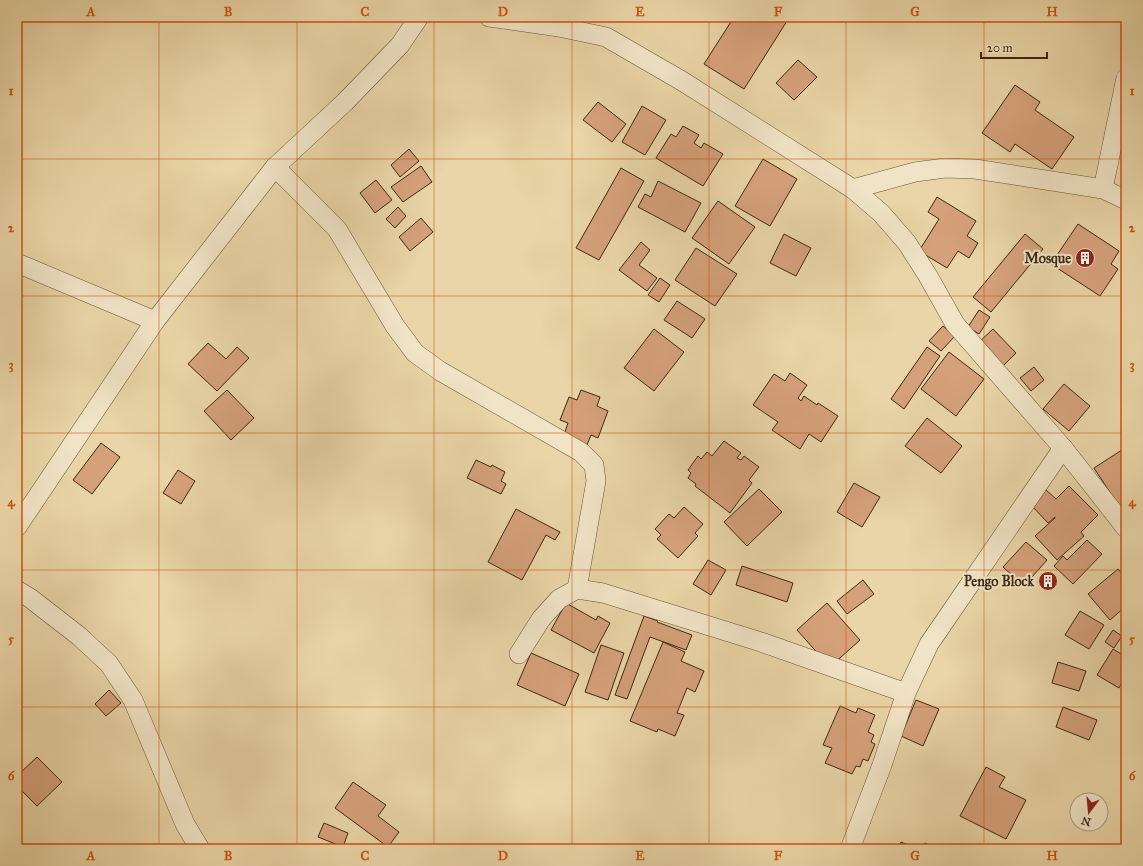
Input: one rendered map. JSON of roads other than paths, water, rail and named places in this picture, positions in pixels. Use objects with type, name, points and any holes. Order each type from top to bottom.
[{"type":"street","points":[[17,527],[155,321],[275,167],[350,97],[400,45],[419,17]]},
{"type":"street","points":[[489,17],[559,26],[606,37],[682,81],[853,189],[881,213],[907,243],[928,276],[955,324],[1063,448],[1126,528]]},
{"type":"street","points":[[1103,188],[1126,78]]},
{"type":"street","points":[[275,167],[337,229],[395,326],[415,353],[440,371],[581,452],[594,465],[596,481],[577,589]]},
{"type":"street","points":[[853,189],[915,172],[945,168],[975,169],[1103,188],[1126,200]]},
{"type":"street","points":[[17,263],[155,321]]},
{"type":"street","points":[[850,849],[882,765],[906,693],[929,644],[1063,448]]},
{"type":"street","points":[[519,654],[540,619],[559,599],[577,589],[603,593],[761,642],[906,693]]},
{"type":"street","points":[[17,590],[30,598],[79,636],[109,664],[133,700],[185,824],[200,849]]},
{"type":"place","name":"Mosque","points":[[1085,258]]},
{"type":"place","name":"Pengo Block","points":[[1048,581]]}]
